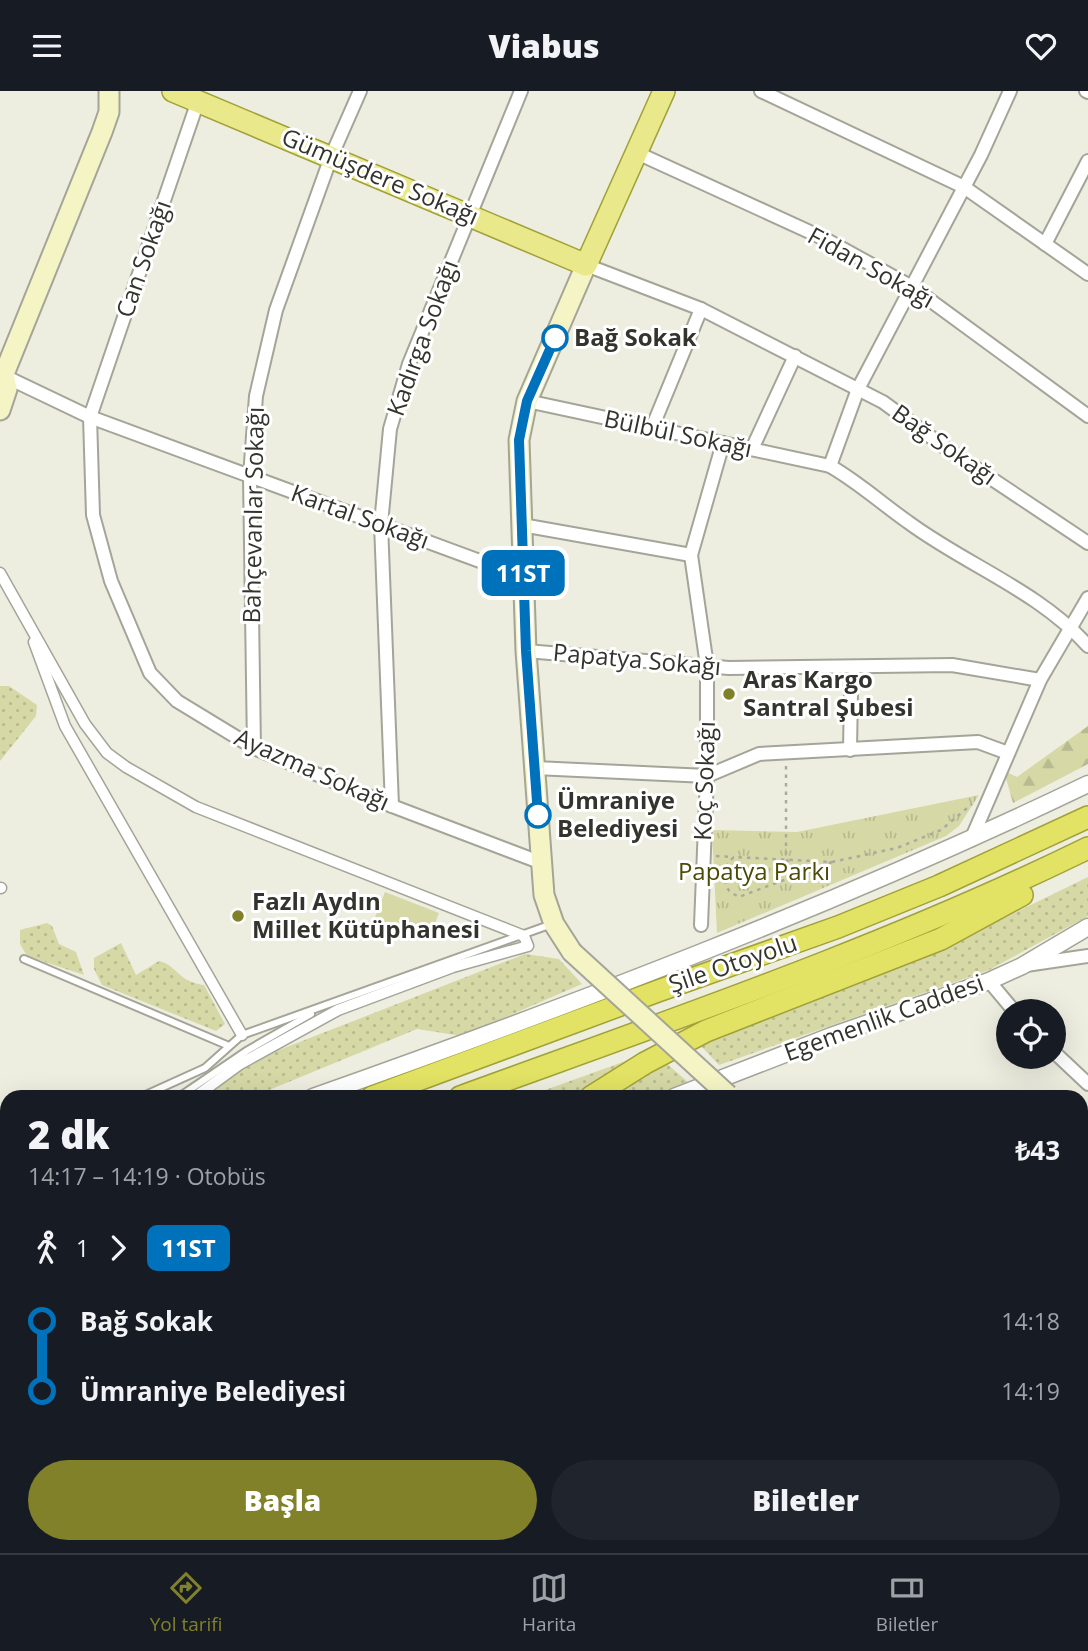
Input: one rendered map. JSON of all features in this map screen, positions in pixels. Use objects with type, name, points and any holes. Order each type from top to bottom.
[{"type":"highway","name":"Şile Otoyolu","points":[[391,1090],[838,927],[951,880],[1088,817]]},
{"type":"highway","name":"Şile Otoyolu","points":[[479,1090],[918,926],[1001,891],[1088,848]]},
{"type":"highway","points":[[602,1090],[645,1063],[706,1031],[941,939],[1088,858]]},
{"type":"main road","points":[[0,410],[7,389],[2,375],[102,132],[109,112],[109,91]]},
{"type":"main road","name":"Gümüşdere Sokağı","points":[[173,91],[586,265]]},
{"type":"main road","points":[[664,91],[527,401],[519,440],[526,651],[544,895],[554,924],[572,952],[722,1090]]},
{"type":"street","name":"Bahçevanlar Sokağı","points":[[254,748],[250,476],[256,396],[276,310],[331,157],[360,91]]},
{"type":"street","name":"Kadırga Sokağı","points":[[393,806],[381,524],[390,429],[409,364],[520,91]]},
{"type":"street","points":[[761,91],[964,187],[1088,274]]},
{"type":"street","points":[[830,466],[858,389],[964,187],[1010,91]]},
{"type":"street","name":"Can Sokağı","points":[[90,417],[198,101]]},
{"type":"street","name":"Fidan Sokağı","points":[[635,152],[825,239],[912,286],[1088,416]]},
{"type":"street","points":[[1045,244],[1088,161]]},
{"type":"street","name":"Bağ Sokağı","points":[[586,265],[701,309],[883,402],[950,451],[1088,543]]},
{"type":"street","points":[[652,428],[701,309]]},
{"type":"street","points":[[752,449],[795,356]]},
{"type":"street","name":"Kartal Sokağı","points":[[2,375],[90,417],[523,577]]},
{"type":"street","name":"Bülbül Sokağı","points":[[527,401],[830,466],[862,484],[908,523],[1001,578],[1071,626],[1088,646]]},
{"type":"street","name":"Ayazma Sokağı","points":[[90,417],[93,515],[111,581],[150,673],[177,701],[254,748],[393,806],[542,863]]},
{"type":"street","points":[[522,525],[691,555],[723,443]]},
{"type":"street","name":"Koç Sokağı","points":[[691,555],[707,666],[707,776],[701,925]]},
{"type":"street","points":[[0,573],[85,724],[107,753],[126,767],[196,807],[524,936],[528,946],[453,967],[328,1015],[240,1064],[205,1090]]},
{"type":"street","points":[[971,840],[1040,680],[1088,598]]},
{"type":"street","points":[[27,622],[65,726],[242,1035]]},
{"type":"street","name":"Papatya Sokağı","points":[[526,651],[707,666],[952,665],[1040,680]]},
{"type":"street","points":[[850,750],[851,691]]},
{"type":"street","points":[[535,768],[707,776],[759,754],[978,742],[1008,753]]},
{"type":"street","points":[[333,1090],[561,1009],[971,840],[1088,784]]},
{"type":"street","name":"Egemenlik Caddesi","points":[[692,1090],[831,1035],[989,981],[1022,966],[1088,927]]},
{"type":"street","points":[[1022,966],[1088,956]]},
{"type":"street","points":[[989,981],[1004,999]]},
{"type":"street","points":[[1066,1063],[1088,1084]]},
{"type":"lane","points":[[156,1090],[205,1068],[242,1035],[554,924]]},
{"type":"lane","points":[[24,959],[229,1046]]},
{"type":"lane","points":[[190,1090],[318,1009]]},
{"type":"path","points":[[785,878],[793,867],[786,859],[786,753]]},
{"type":"path","points":[[832,862],[737,856],[730,860],[725,875],[727,888],[739,897],[832,862],[897,848],[941,830],[969,804],[989,800]]},
{"type":"green space","points":[[0,686],[9,686],[37,705],[36,716],[0,761]]},
{"type":"green space","points":[[1088,726],[1088,764],[1013,803],[1004,771],[1017,777]]},
{"type":"green space","name":"Papatya Parkı","points":[[979,795],[959,826],[946,836],[717,933],[712,830],[797,832]]},
{"type":"green space","points":[[1088,877],[1088,916],[989,970],[719,1065],[698,1043],[914,962]]},
{"type":"green space","points":[[385,892],[439,913],[428,941],[374,920]]},
{"type":"green space","points":[[47,923],[52,926],[59,944],[76,952],[84,975],[27,956],[20,944],[20,930]]},
{"type":"green space","points":[[121,943],[136,975],[159,961],[189,981],[204,985],[225,1024],[216,1031],[102,985],[94,969],[94,958]]},
{"type":"green space","points":[[525,954],[559,959],[582,984],[462,1036],[417,1029],[269,1090],[212,1090],[251,1061]]},
{"type":"green space","points":[[645,1054],[589,1090],[545,1090]]},
{"type":"green space","points":[[665,1062],[690,1084],[667,1090],[616,1090]]},
{"type":"bus line","name":"11ST","points":[[538,815],[526,651],[519,440],[527,401],[555,338]]},
{"type":"place","name":"Bağ Sokak","points":[[555,338]]},
{"type":"place","name":"Aras Kargo Santral Şubesi","points":[[729,694]]},
{"type":"place","name":"Ümraniye Belediyesi","points":[[538,815]]},
{"type":"place","name":"Fazlı Aydın Millet Kütüphanesi","points":[[238,916]]}]
